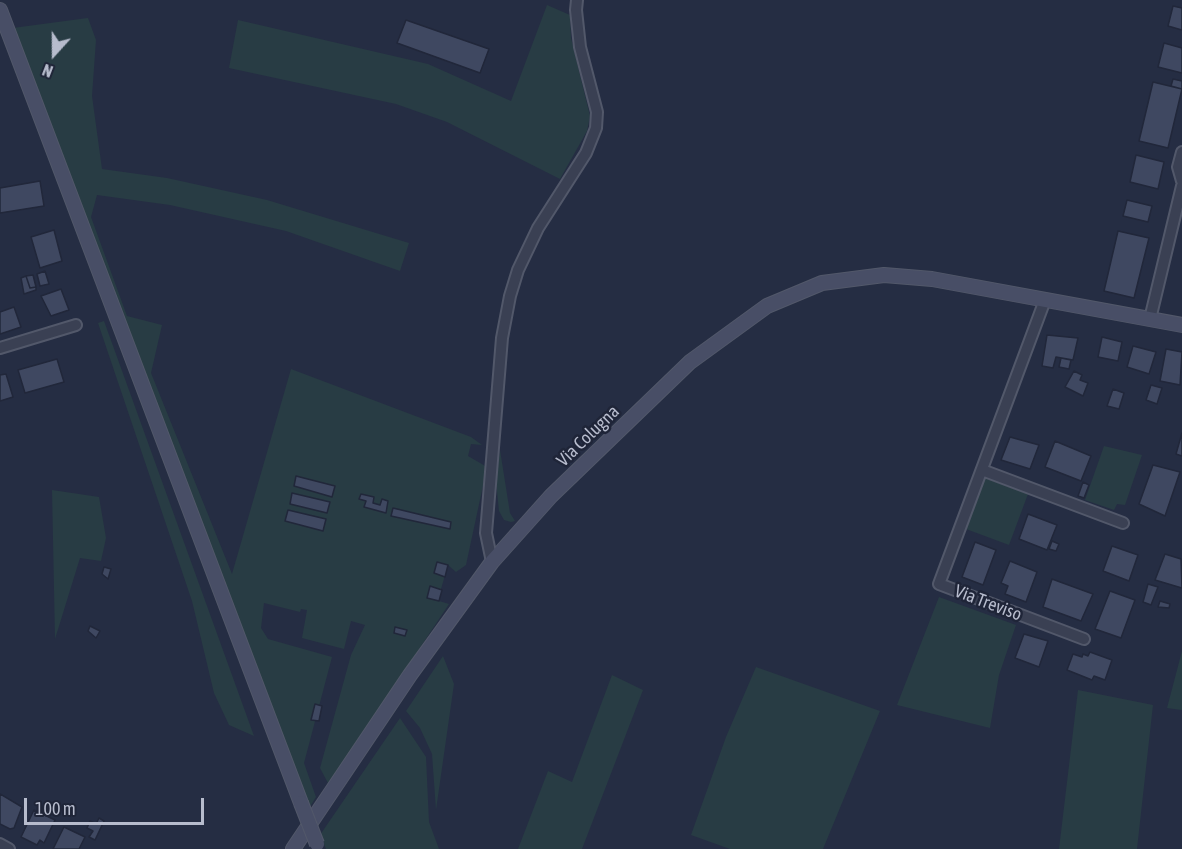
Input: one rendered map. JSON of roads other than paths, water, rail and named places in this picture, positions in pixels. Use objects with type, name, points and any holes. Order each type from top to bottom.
[{"type":"street","points":[[492,562],[486,533],[502,338],[510,296],[518,270],[538,228],[586,153],[596,128],[597,112],[580,47],[577,0]]},
{"type":"street","points":[[0,10],[318,847]]},
{"type":"street","points":[[1182,152],[1178,167],[1182,181]]},
{"type":"street","points":[[1150,319],[1182,186]]},
{"type":"street","name":"Via Colugna","points":[[293,849],[410,675],[492,562],[551,496],[690,362],[742,322],[795,292],[841,279],[885,275],[932,279],[1182,325]]},
{"type":"street","name":"Via Treviso","points":[[1045,300],[939,584],[1084,639]]},
{"type":"street","points":[[0,348],[76,325]]},
{"type":"street","points":[[982,470],[1123,523]]},
{"type":"street","points":[[0,844],[9,849]]}]
